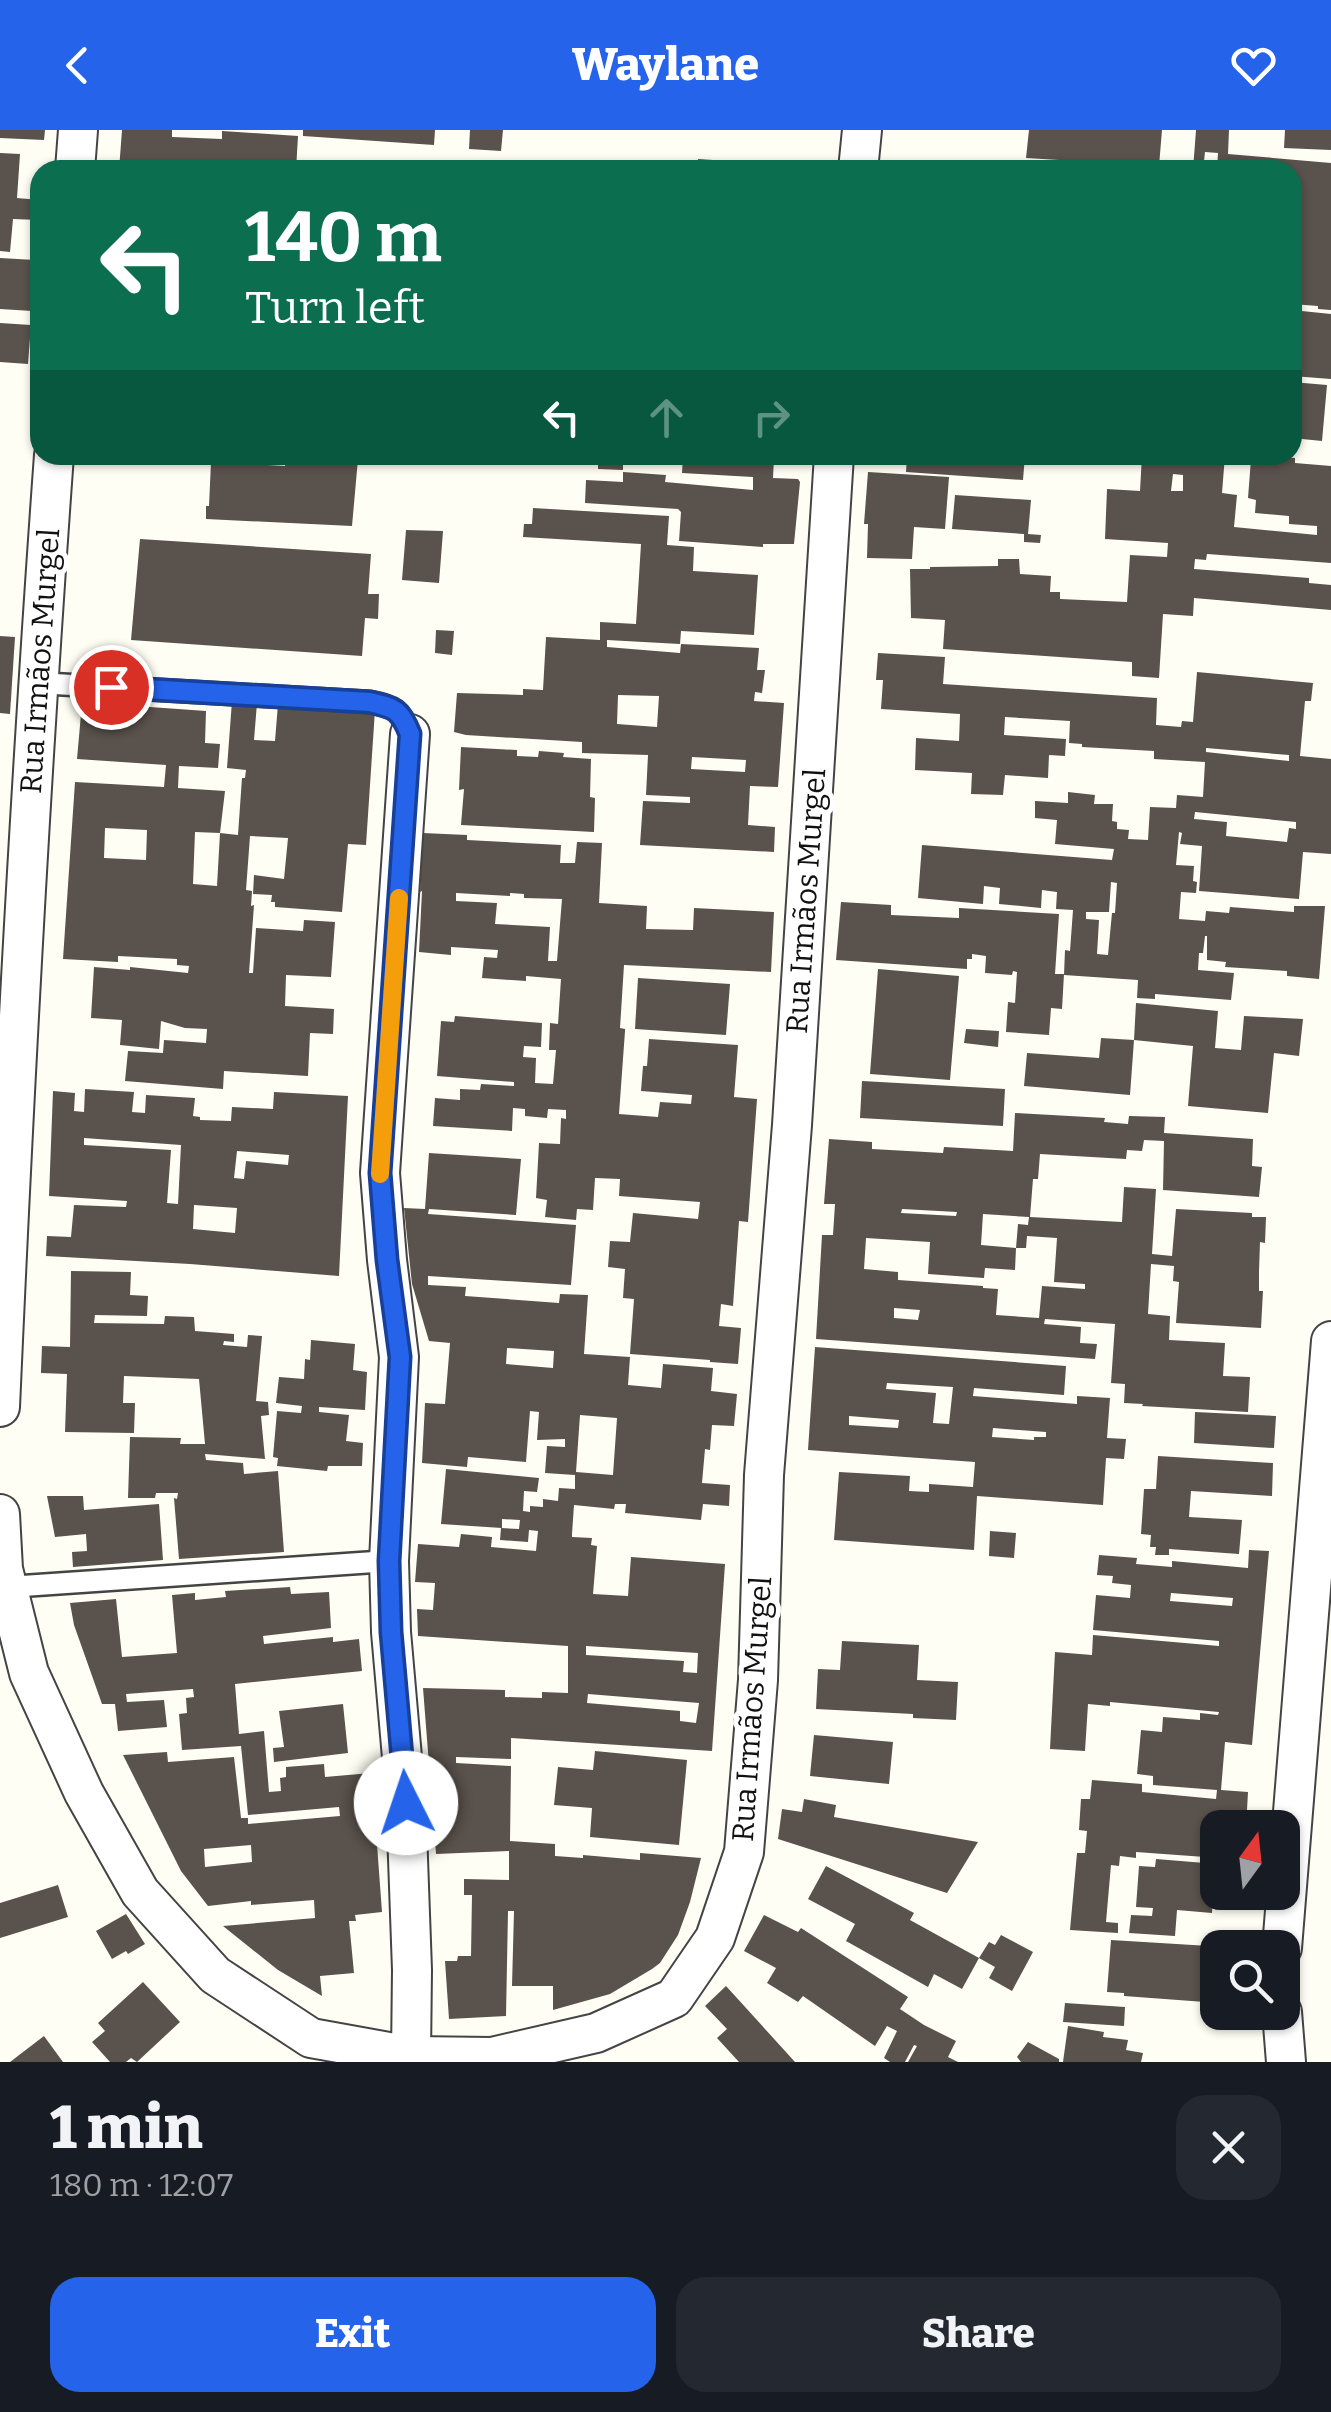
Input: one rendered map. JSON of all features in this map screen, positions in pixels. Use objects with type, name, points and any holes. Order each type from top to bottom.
[{"type":"street","points":[[76,160],[78,130]]},
{"type":"street","points":[[859,160],[862,130]]},
{"type":"street","name":"Rua Irmãos Murgel","points":[[0,1407],[18,1014],[53,465]]},
{"type":"street","name":"Rua Irmãos Murgel","points":[[0,1514],[3,1569],[29,1673],[84,1793],[140,1892],[215,1975],[311,2038],[411,2056],[492,2057],[596,2033],[674,1998],[715,1938],[744,1852],[758,1680],[764,1474],[792,1126],[833,465]]},
{"type":"street","points":[[410,734],[380,1173],[400,1357],[389,1561],[406,1803],[411,2056]]},
{"type":"street","points":[[1283,1930],[1331,1341]]},
{"type":"street","points":[[1283,2030],[1286,2062]]},
{"type":"lane","points":[[38,682],[370,702],[390,706],[402,715],[410,734]]},
{"type":"lane","points":[[8,1587],[389,1561]]},
{"type":"building","points":[[0,130],[45,130],[44,140],[0,138]]},
{"type":"building","points":[[122,130],[172,130],[172,137],[222,139],[222,131],[298,136],[297,160],[120,160]]},
{"type":"building","points":[[303,130],[435,130],[434,145],[303,136]]},
{"type":"building","points":[[470,130],[503,130],[501,151],[469,149]]},
{"type":"building","points":[[1029,130],[1162,130],[1160,160],[1026,158]]},
{"type":"building","points":[[1196,130],[1229,130],[1228,154],[1297,160],[1218,160],[1218,153],[1205,152],[1204,160],[1194,160]]},
{"type":"building","points":[[1285,130],[1331,130],[1331,150],[1284,148]]},
{"type":"building","points":[[0,153],[20,154],[17,198],[30,199],[30,220],[13,219],[10,252],[0,251]]},
{"type":"building","points":[[1302,160],[1331,163],[1331,310],[1302,305]]},
{"type":"building","points":[[0,258],[30,260],[30,311],[0,309]]},
{"type":"building","points":[[1302,311],[1331,314],[1331,379],[1302,377]]},
{"type":"building","points":[[0,323],[30,325],[28,364],[0,362]]},
{"type":"building","points":[[1302,383],[1327,385],[1322,441],[1302,439]]},
{"type":"building","points":[[211,465],[357,465],[352,526],[206,519]]},
{"type":"building","points":[[598,465],[623,465],[623,470],[598,469]]},
{"type":"building","points":[[682,465],[774,465],[773,478],[798,479],[794,544],[763,547],[679,541],[678,509],[585,503],[586,480],[623,482],[623,472],[666,475],[665,482],[753,490],[753,477],[682,473]]},
{"type":"building","points":[[906,465],[1024,465],[1023,480],[906,472]]},
{"type":"building","points":[[1141,465],[1224,465],[1222,493],[1237,495],[1234,527],[1317,535],[1317,526],[1289,524],[1289,516],[1255,513],[1256,500],[1248,498],[1251,465],[1331,466],[1331,563],[1207,554],[1206,560],[1195,559],[1194,569],[1309,578],[1309,583],[1331,585],[1331,610],[1194,598],[1193,616],[1163,614],[1159,678],[1132,676],[1132,662],[943,649],[945,620],[911,618],[910,569],[998,566],[998,559],[1019,559],[1020,574],[1051,576],[1050,592],[1060,592],[1060,599],[1127,602],[1130,555],[1167,557],[1168,543],[1105,539],[1107,489],[1140,491]],"holes":[[[1173,474],[1183,475],[1183,491],[1171,491]]]},
{"type":"building","points":[[868,472],[949,477],[945,529],[914,527],[912,559],[867,558],[868,524],[864,524]]},
{"type":"building","points":[[955,495],[1031,500],[1028,534],[1041,535],[1040,543],[1024,542],[1024,534],[952,529]]},
{"type":"building","points":[[533,508],[669,516],[667,545],[694,547],[693,571],[758,575],[754,635],[681,631],[680,644],[607,640],[607,647],[680,653],[681,644],[759,648],[757,670],[765,670],[762,693],[755,692],[754,701],[784,703],[778,787],[750,786],[748,825],[775,827],[774,852],[640,845],[643,801],[690,803],[690,797],[646,795],[648,755],[582,753],[582,742],[454,732],[457,693],[523,695],[523,689],[543,690],[546,637],[600,640],[600,622],[636,624],[641,544],[523,537],[524,524],[532,524]],"holes":[[[618,695],[659,696],[657,727],[617,724]],[[692,757],[746,760],[745,772],[691,769]]]},
{"type":"building","points":[[406,530],[443,531],[439,583],[402,580]]},
{"type":"building","points":[[140,539],[371,554],[368,594],[379,594],[378,619],[365,618],[362,656],[131,640]]},
{"type":"building","points":[[436,630],[454,631],[452,655],[435,653]]},
{"type":"building","points":[[0,636],[15,637],[10,714],[0,713]]},
{"type":"building","points":[[878,653],[945,657],[943,684],[1157,698],[1156,725],[1181,727],[1182,721],[1193,722],[1197,672],[1313,683],[1311,701],[1305,701],[1300,756],[1331,759],[1331,854],[1303,852],[1299,899],[1199,891],[1202,846],[1180,844],[1179,832],[1176,865],[1194,866],[1193,881],[1197,882],[1196,893],[1181,892],[1179,919],[1205,921],[1206,911],[1229,913],[1230,907],[1294,912],[1294,906],[1325,906],[1319,979],[1287,976],[1287,971],[1225,967],[1226,962],[1207,960],[1205,936],[1198,970],[1234,973],[1231,1000],[1155,994],[1155,999],[1137,998],[1138,980],[1064,975],[1073,910],[1056,909],[1057,892],[1042,890],[1041,908],[999,904],[1000,888],[984,886],[983,904],[918,898],[922,845],[1112,860],[1114,849],[1055,844],[1057,820],[1035,818],[1035,801],[1068,803],[1068,792],[1095,795],[1094,804],[1113,804],[1112,821],[1117,822],[1117,829],[1129,830],[1128,839],[1148,840],[1150,807],[1176,808],[1177,795],[1203,797],[1205,762],[1154,759],[1154,751],[1082,747],[1069,743],[1070,721],[1005,717],[1004,735],[1066,739],[1065,756],[1049,755],[1048,778],[1005,775],[1003,795],[971,794],[972,773],[915,770],[916,738],[959,741],[960,714],[881,709],[883,680],[876,680]],"holes":[[[1206,748],[1289,755],[1289,761],[1206,752]],[[1195,812],[1296,822],[1296,829],[1289,828],[1287,842],[1226,836],[1227,822],[1194,819]],[[1111,882],[1117,883],[1108,955],[1097,954],[1099,920],[1086,919],[1086,912],[1109,912]]]},
{"type":"building","points":[[232,701],[257,703],[254,740],[275,741],[278,704],[375,710],[366,845],[348,844],[342,912],[275,907],[272,895],[253,894],[254,875],[284,879],[288,838],[250,836],[246,890],[252,891],[251,906],[254,905],[249,973],[253,973],[256,928],[303,931],[304,920],[335,922],[331,977],[286,975],[285,1006],[334,1009],[333,1034],[310,1033],[308,1076],[224,1071],[223,1089],[125,1081],[128,1051],[163,1053],[164,1040],[206,1043],[207,1029],[161,1021],[159,1049],[120,1045],[122,1020],[91,1018],[94,967],[188,973],[189,966],[177,965],[177,959],[63,959],[75,782],[164,787],[166,765],[77,759],[81,714],[107,715],[108,704],[206,711],[205,743],[220,744],[218,768],[179,766],[178,788],[225,791],[220,833],[238,835],[246,770],[227,768]],"holes":[[[105,828],[147,830],[146,860],[104,858]],[[195,832],[220,833],[217,886],[193,884]]]},
{"type":"building","points":[[461,747],[517,750],[517,756],[538,757],[539,751],[591,759],[594,832],[461,825]]},
{"type":"building","points":[[423,833],[467,835],[467,840],[561,845],[560,863],[575,863],[577,842],[602,843],[599,903],[647,906],[646,929],[693,930],[694,908],[774,912],[771,972],[624,965],[620,1028],[625,1031],[619,1114],[658,1117],[660,1102],[691,1104],[692,1095],[641,1091],[649,1039],[738,1045],[734,1097],[757,1099],[748,1222],[739,1221],[733,1306],[721,1304],[719,1326],[741,1328],[738,1364],[630,1354],[634,1299],[623,1298],[625,1269],[608,1267],[610,1241],[630,1242],[633,1213],[698,1219],[700,1202],[619,1196],[620,1179],[595,1178],[593,1210],[577,1209],[576,1220],[545,1217],[547,1200],[536,1198],[539,1143],[560,1144],[561,1118],[566,1119],[566,1110],[548,1109],[547,1118],[525,1116],[525,1109],[513,1108],[512,1131],[433,1126],[435,1098],[460,1100],[460,1089],[480,1090],[481,1084],[514,1086],[514,1082],[437,1076],[441,1021],[454,1022],[455,1016],[542,1023],[541,1047],[524,1046],[523,1057],[536,1058],[535,1083],[553,1084],[556,1050],[549,1050],[550,1023],[558,1024],[561,979],[482,978],[484,957],[497,958],[498,950],[451,947],[451,955],[419,952]],"holes":[[[456,893],[562,899],[557,961],[548,961],[550,927],[495,924],[497,903],[456,901]]]},
{"type":"building","points":[[841,902],[891,905],[891,915],[959,918],[959,908],[1059,914],[1055,974],[1064,974],[1062,1009],[1051,1008],[1049,1035],[1006,1032],[1008,1002],[1015,1003],[1017,972],[985,973],[986,956],[972,954],[972,959],[967,959],[967,969],[836,960]]},
{"type":"building","points":[[878,969],[959,976],[950,1080],[870,1074]]},
{"type":"building","points":[[638,978],[730,984],[726,1035],[635,1029]]},
{"type":"building","points":[[1136,1003],[1218,1011],[1215,1048],[1241,1050],[1244,1016],[1303,1019],[1299,1056],[1274,1053],[1268,1113],[1188,1106],[1193,1046],[1134,1040]]},
{"type":"building","points":[[966,1029],[999,1031],[998,1047],[964,1043]]},
{"type":"building","points":[[1101,1038],[1134,1040],[1130,1095],[1024,1086],[1027,1053],[1099,1058]]},
{"type":"building","points":[[862,1081],[1005,1089],[1003,1126],[860,1118]]},
{"type":"building","points":[[85,1089],[134,1092],[132,1112],[145,1113],[146,1095],[195,1098],[193,1116],[200,1120],[231,1121],[232,1107],[273,1109],[274,1092],[348,1096],[339,1276],[46,1256],[47,1236],[71,1237],[74,1205],[126,1207],[127,1201],[49,1196],[53,1091],[75,1093],[74,1111],[84,1112]],"holes":[[[84,1138],[181,1145],[178,1204],[167,1203],[171,1150],[84,1145]],[[237,1151],[289,1155],[288,1165],[246,1161],[244,1179],[234,1178]],[[194,1205],[237,1208],[235,1233],[193,1229]]]},
{"type":"building","points":[[1015,1113],[1105,1118],[1104,1122],[1128,1124],[1129,1116],[1165,1117],[1164,1133],[1253,1139],[1252,1166],[1262,1167],[1259,1197],[1163,1190],[1164,1141],[1144,1140],[1142,1151],[1127,1150],[1126,1159],[1040,1154],[1030,1217],[1122,1222],[1124,1187],[1156,1189],[1152,1254],[1172,1256],[1176,1209],[1266,1217],[1265,1243],[1260,1242],[1261,1328],[1176,1323],[1179,1282],[1173,1281],[1174,1266],[1151,1264],[1148,1314],[1170,1316],[1169,1340],[1225,1343],[1223,1376],[1250,1377],[1248,1412],[1124,1403],[1125,1384],[1111,1383],[1115,1324],[1045,1319],[1044,1324],[1081,1327],[1080,1343],[1097,1344],[1095,1359],[816,1339],[822,1235],[833,1235],[835,1204],[824,1204],[829,1139],[872,1142],[872,1149],[943,1153],[944,1147],[1013,1151]],"holes":[[[902,1209],[957,1212],[956,1216],[901,1213]],[[983,1214],[1029,1217],[1028,1225],[1018,1224],[1016,1248],[981,1245]],[[1027,1236],[1057,1238],[1054,1282],[1085,1284],[1085,1289],[1042,1286],[1039,1318],[996,1315],[998,1289],[898,1280],[898,1272],[864,1269],[866,1238],[930,1242],[928,1274],[984,1278],[985,1268],[1015,1270],[1016,1248],[1026,1248]],[[894,1308],[920,1310],[918,1320],[894,1318]]]},
{"type":"building","points":[[429,1153],[521,1159],[516,1215],[429,1209],[428,1214],[576,1225],[571,1285],[428,1276],[428,1285],[466,1287],[465,1296],[559,1303],[560,1294],[588,1295],[584,1354],[630,1357],[628,1385],[661,1388],[663,1364],[713,1368],[711,1391],[737,1394],[734,1426],[712,1425],[702,1483],[730,1485],[729,1506],[703,1504],[701,1520],[625,1513],[626,1504],[615,1504],[614,1509],[574,1505],[572,1537],[592,1538],[591,1545],[597,1546],[593,1594],[628,1596],[631,1557],[725,1564],[712,1751],[511,1738],[511,1759],[456,1757],[456,1763],[511,1766],[510,1841],[555,1844],[555,1856],[640,1860],[640,1853],[701,1858],[678,1935],[660,1963],[610,1994],[553,2010],[553,1986],[512,1986],[514,1911],[508,1911],[506,2016],[449,2019],[445,1961],[471,1956],[472,1895],[464,1895],[464,1879],[509,1880],[509,1851],[436,1854],[423,1688],[505,1690],[505,1697],[542,1698],[542,1692],[568,1693],[568,1646],[418,1636],[417,1609],[433,1610],[435,1583],[415,1582],[418,1544],[459,1547],[461,1534],[492,1537],[491,1547],[536,1551],[538,1531],[529,1530],[528,1542],[500,1540],[501,1528],[519,1529],[520,1520],[502,1519],[502,1528],[441,1524],[446,1469],[539,1478],[537,1492],[524,1491],[523,1511],[530,1512],[530,1506],[543,1507],[543,1499],[558,1501],[559,1488],[575,1489],[575,1475],[545,1473],[547,1446],[565,1447],[565,1439],[537,1440],[539,1412],[530,1411],[526,1462],[468,1457],[467,1467],[422,1463],[425,1403],[445,1404],[450,1343],[429,1341],[412,1284],[404,1208],[425,1209]],"holes":[[[507,1348],[554,1351],[553,1368],[506,1364]],[[580,1415],[617,1418],[613,1475],[576,1472]],[[586,1646],[698,1653],[697,1673],[683,1672],[684,1661],[586,1655]],[[588,1694],[699,1703],[696,1723],[680,1721],[680,1711],[587,1703]]]},
{"type":"building","points":[[71,1271],[131,1272],[130,1295],[148,1296],[147,1316],[95,1315],[94,1323],[164,1324],[165,1316],[194,1317],[195,1331],[234,1334],[234,1342],[224,1341],[223,1345],[247,1347],[248,1335],[262,1336],[256,1401],[268,1402],[269,1415],[261,1416],[265,1459],[205,1454],[206,1460],[243,1463],[244,1474],[278,1471],[284,1552],[179,1559],[174,1498],[178,1493],[128,1498],[130,1437],[181,1438],[180,1444],[205,1444],[199,1379],[124,1376],[123,1403],[135,1403],[134,1433],[65,1432],[67,1374],[41,1371],[42,1346],[70,1347]]},
{"type":"building","points":[[311,1340],[355,1344],[353,1370],[367,1372],[365,1410],[319,1407],[319,1412],[349,1415],[346,1441],[363,1443],[362,1466],[328,1466],[327,1471],[277,1466],[278,1458],[273,1457],[277,1411],[301,1413],[302,1406],[276,1403],[279,1377],[304,1379]]},
{"type":"building","points":[[815,1347],[1066,1366],[1064,1395],[974,1388],[973,1396],[1077,1404],[1077,1396],[1110,1398],[1107,1438],[1126,1439],[1124,1459],[1106,1458],[1103,1505],[977,1496],[974,1550],[834,1540],[839,1472],[910,1476],[909,1491],[929,1492],[929,1484],[973,1487],[975,1462],[808,1450]],"holes":[[[887,1383],[953,1387],[949,1424],[933,1423],[936,1393],[886,1389]],[[849,1416],[899,1420],[898,1428],[849,1425]],[[993,1428],[1046,1432],[1046,1437],[1034,1440],[992,1437]]]},
{"type":"building","points":[[1195,1412],[1276,1416],[1274,1448],[1194,1443]]},
{"type":"building","points":[[1158,1456],[1273,1463],[1272,1496],[1191,1491],[1189,1517],[1242,1520],[1239,1554],[1169,1549],[1169,1555],[1155,1555],[1156,1547],[1150,1547],[1151,1535],[1141,1534],[1144,1489],[1156,1489]]},
{"type":"building","points":[[47,1496],[83,1496],[84,1510],[159,1504],[163,1560],[73,1567],[72,1552],[87,1551],[86,1534],[55,1537]]},
{"type":"building","points":[[990,1531],[1016,1533],[1014,1558],[989,1556]]},
{"type":"building","points":[[1249,1550],[1269,1551],[1252,1745],[1225,1742],[1221,1790],[1248,1792],[1247,1810],[1200,1810],[1200,1857],[1136,1852],[1136,1858],[1120,1856],[1119,1866],[1111,1865],[1106,1922],[1118,1923],[1118,1933],[1070,1930],[1077,1853],[1085,1853],[1087,1831],[1079,1830],[1081,1799],[1090,1799],[1092,1780],[1142,1784],[1142,1792],[1216,1799],[1217,1790],[1153,1785],[1153,1776],[1137,1774],[1141,1730],[1162,1732],[1163,1717],[1200,1720],[1200,1713],[1219,1712],[1110,1702],[1110,1706],[1088,1704],[1085,1751],[1050,1749],[1055,1652],[1092,1655],[1093,1635],[1219,1646],[1219,1641],[1093,1630],[1096,1595],[1130,1598],[1131,1585],[1112,1583],[1113,1576],[1097,1575],[1099,1555],[1137,1558],[1136,1564],[1172,1567],[1172,1561],[1248,1568]],"holes":[[[1171,1593],[1233,1598],[1232,1606],[1170,1601]]]},
{"type":"building","points":[[290,1587],[291,1594],[329,1592],[331,1628],[263,1636],[264,1644],[333,1637],[333,1642],[359,1639],[362,1671],[235,1684],[239,1734],[264,1731],[269,1792],[281,1791],[280,1778],[286,1777],[286,1767],[324,1764],[325,1777],[371,1773],[382,1912],[355,1915],[356,1921],[349,1921],[354,1973],[320,1976],[322,1996],[278,1970],[223,1926],[315,1918],[314,1900],[208,1906],[181,1871],[123,1755],[167,1752],[168,1762],[234,1757],[241,1818],[248,1818],[248,1824],[340,1816],[339,1807],[248,1815],[241,1746],[182,1750],[179,1714],[187,1713],[186,1698],[194,1697],[193,1689],[126,1694],[127,1702],[164,1700],[167,1727],[118,1731],[115,1704],[102,1704],[70,1603],[116,1599],[122,1657],[177,1653],[172,1595],[195,1593],[195,1600],[226,1597],[225,1591]],"holes":[[[251,1845],[252,1862],[205,1867],[204,1849]]]},
{"type":"building","points":[[842,1641],[919,1645],[917,1680],[958,1682],[956,1720],[816,1709],[818,1669],[840,1670]]},
{"type":"building","points":[[343,1704],[348,1753],[274,1762],[273,1748],[284,1747],[279,1711]]},
{"type":"building","points":[[814,1735],[893,1742],[889,1784],[810,1776]]},
{"type":"building","points":[[595,1751],[687,1760],[679,1845],[590,1837],[592,1808],[554,1805],[558,1767],[593,1770]]},
{"type":"building","points":[[804,1799],[836,1805],[834,1817],[978,1842],[947,1893],[778,1839],[782,1809],[802,1812]]},
{"type":"building","points":[[1156,1859],[1200,1863],[1200,1910],[1212,1910],[1212,1913],[1177,1910],[1175,1936],[1129,1933],[1131,1915],[1152,1916],[1153,1908],[1136,1907],[1139,1866],[1155,1867]]},
{"type":"building","points":[[826,1866],[914,1913],[910,1920],[979,1958],[962,1989],[934,1974],[928,1987],[846,1941],[855,1924],[808,1899]]},
{"type":"building","points":[[58,1885],[68,1917],[0,1938],[0,1903]]},
{"type":"building","points":[[126,1914],[145,1944],[112,1959],[96,1931]]},
{"type":"building","points":[[764,1915],[798,1932],[801,1928],[908,1997],[900,2009],[956,2041],[948,2057],[958,2062],[908,2062],[917,2046],[914,2045],[905,2062],[890,2062],[884,2058],[897,2031],[887,2026],[875,2046],[803,1996],[798,2002],[767,1983],[776,1968],[744,1951]]},
{"type":"building","points":[[1001,1935],[1033,1952],[1012,1991],[989,1978],[995,1967],[979,1958],[989,1942],[995,1945]]},
{"type":"building","points":[[1111,1940],[1200,1945],[1200,2002],[1107,1992]]},
{"type":"building","points":[[143,1982],[180,2022],[137,2062],[131,2058],[110,2062],[92,2042],[105,2031],[98,2023]]},
{"type":"building","points":[[726,1986],[795,2062],[739,2062],[717,2038],[727,2029],[705,2006]]},
{"type":"building","points":[[1065,2003],[1125,2007],[1124,2026],[1063,2022]]},
{"type":"building","points":[[1068,2026],[1128,2040],[1126,2050],[1143,2053],[1141,2062],[1063,2062]]},
{"type":"building","points":[[44,2036],[63,2062],[10,2062]]},
{"type":"building","points":[[1028,2042],[1059,2062],[1021,2062],[1017,2057]]},
{"type":"slow traffic","points":[[380,1174],[399,898]]},
{"type":"route","points":[[111,687],[370,702],[390,706],[402,715],[410,734],[380,1173],[400,1357],[389,1561],[406,1803]]}]
